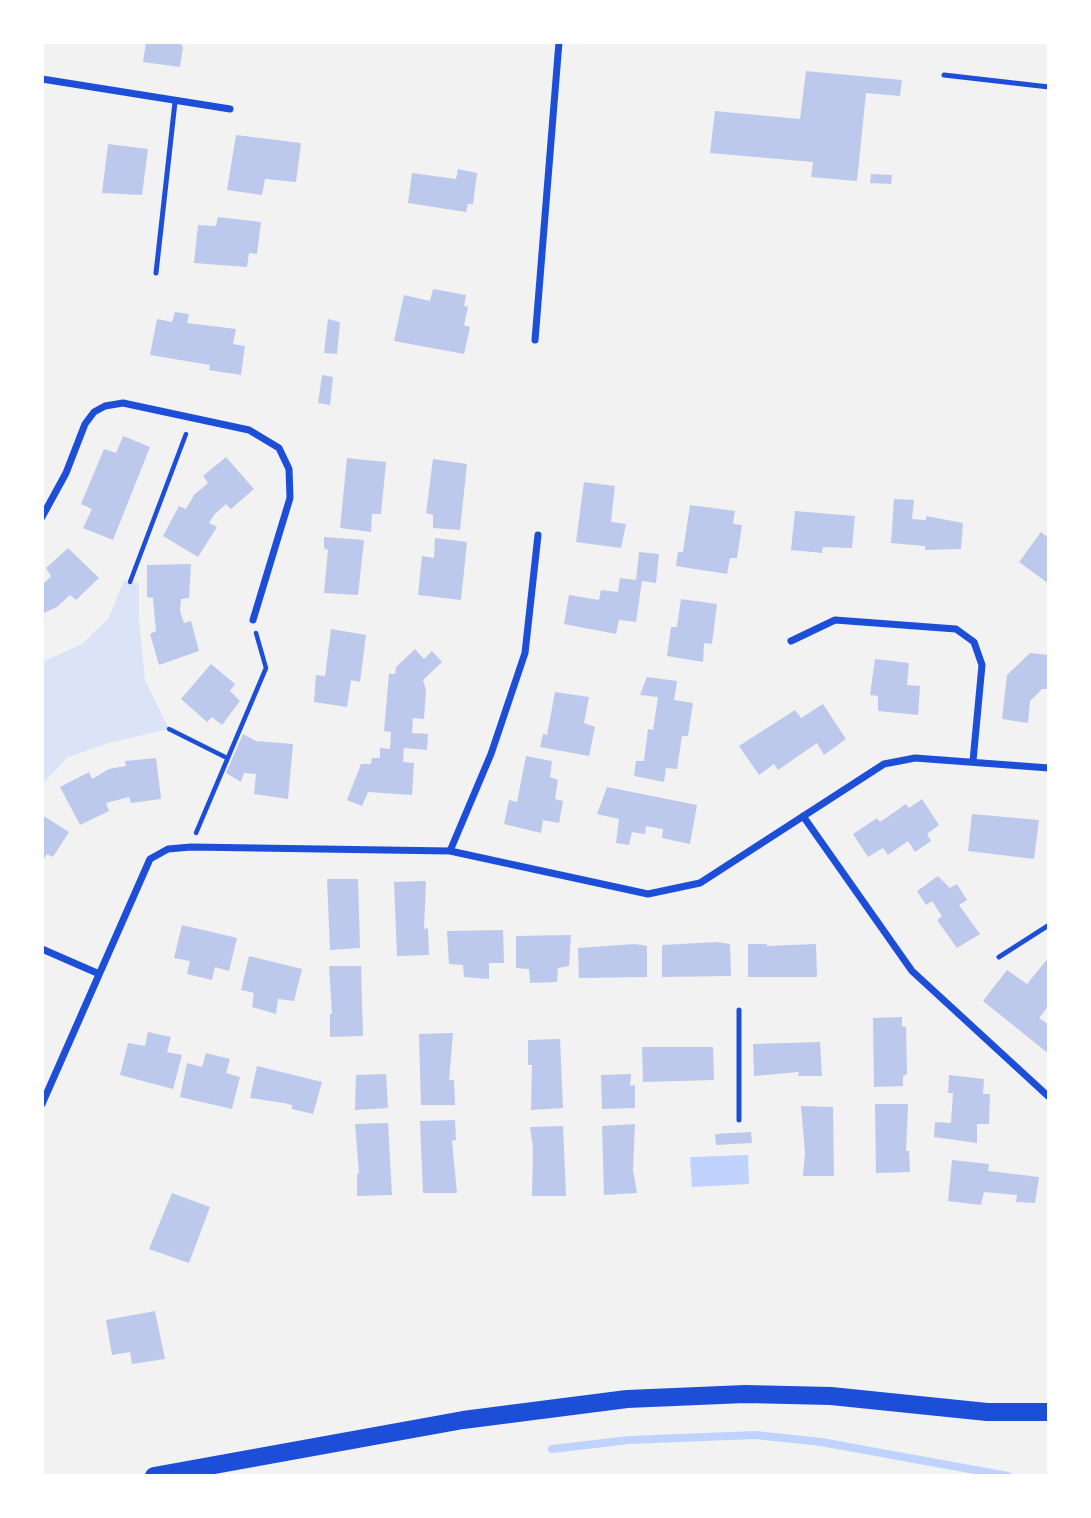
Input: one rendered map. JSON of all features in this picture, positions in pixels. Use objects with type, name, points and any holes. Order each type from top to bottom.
[{"type":"main road","points":[[154,1476],[463,1420],[627,1399],[745,1394],[831,1395],[987,1412],[1049,1425]]},
{"type":"main road","points":[[987,1412],[1049,1412]]},
{"type":"street","points":[[535,340],[559,42]]},
{"type":"street","points":[[42,79],[230,109]]},
{"type":"street","points":[[42,517],[66,473],[85,424],[94,412],[105,405],[123,403],[249,430],[279,448],[289,469],[290,498],[253,620]]},
{"type":"street","points":[[450,851],[491,754],[525,653],[538,535]]},
{"type":"street","points":[[791,641],[835,620],[956,629],[974,642],[982,665],[972,761]]},
{"type":"street","points":[[42,1104],[97,973],[150,859],[168,849],[191,847],[450,851],[649,894],[700,883],[884,764],[915,758],[1049,768]]},
{"type":"street","points":[[803,816],[912,971],[1049,1097]]},
{"type":"street","points":[[42,949],[97,973]]},
{"type":"lane","points":[[944,75],[1049,87]]},
{"type":"lane","points":[[156,273],[175,102]]},
{"type":"lane","points":[[999,957],[1049,925]]},
{"type":"lane","points":[[738,1010],[739,1120]]},
{"type":"path","points":[[130,582],[192,416]]},
{"type":"path","points":[[191,847],[266,668],[253,620]]},
{"type":"path","points":[[169,729],[228,758]]},
{"type":"shaded area","points":[[124,581],[139,583],[139,620],[145,680],[169,729],[109,743],[68,757],[42,784],[42,662],[82,644],[108,619]]},
{"type":"water","points":[[748,1155],[749,1184],[692,1187],[690,1157]]},
{"type":"building","points":[[146,42],[179,42],[183,47],[180,67],[143,62]]},
{"type":"building","points":[[806,71],[902,80],[900,96],[866,93],[857,181],[811,177],[813,162],[710,153],[715,111],[800,119]]},
{"type":"building","points":[[236,135],[301,143],[296,182],[265,179],[262,195],[227,190]]},
{"type":"building","points":[[108,144],[148,149],[142,195],[102,193]]},
{"type":"building","points":[[458,169],[477,173],[473,204],[468,204],[466,212],[408,203],[412,173],[456,179]]},
{"type":"building","points":[[871,174],[892,175],[891,184],[870,183]]},
{"type":"building","points":[[218,217],[261,222],[257,254],[249,253],[247,267],[194,263],[198,225],[216,226]]},
{"type":"building","points":[[433,289],[466,295],[464,306],[468,307],[464,325],[470,327],[464,354],[394,341],[404,295],[430,301]]},
{"type":"building","points":[[175,312],[189,314],[187,323],[236,329],[233,344],[245,346],[241,375],[209,370],[210,365],[150,355],[157,319],[172,322]]},
{"type":"building","points":[[328,319],[340,322],[337,354],[324,353]]},
{"type":"building","points":[[322,375],[333,377],[330,405],[318,403]]},
{"type":"building","points":[[123,436],[150,447],[113,540],[83,528],[92,509],[81,504],[104,449],[116,453]]},
{"type":"building","points":[[226,457],[254,489],[231,509],[226,504],[214,515],[209,523],[217,527],[198,557],[163,536],[179,506],[186,509],[194,495],[208,483],[203,476]]},
{"type":"building","points":[[347,458],[386,462],[381,514],[372,514],[371,532],[340,528]]},
{"type":"building","points":[[433,459],[467,464],[460,530],[433,528],[433,515],[426,513]]},
{"type":"building","points":[[584,482],[615,486],[611,522],[626,524],[621,548],[576,542]]},
{"type":"building","points":[[894,499],[914,500],[912,519],[926,520],[926,516],[963,523],[961,549],[925,550],[925,546],[891,543]]},
{"type":"building","points":[[690,505],[735,511],[733,524],[742,525],[737,558],[730,558],[727,574],[676,566],[678,552],[683,552]]},
{"type":"building","points":[[795,511],[855,516],[852,548],[823,547],[822,553],[791,550]]},
{"type":"building","points":[[1041,532],[1049,538],[1049,584],[1019,562]]},
{"type":"building","points":[[324,537],[364,540],[358,595],[324,593],[328,550],[324,548]]},
{"type":"building","points":[[435,538],[467,542],[461,600],[418,595],[422,556],[434,558]]},
{"type":"building","points":[[68,548],[99,578],[76,600],[70,595],[57,607],[42,614],[42,585],[51,576],[46,568]]},
{"type":"building","points":[[639,552],[659,554],[656,583],[642,581],[636,622],[619,620],[616,634],[564,624],[569,595],[599,600],[601,590],[618,592],[620,578],[636,580]]},
{"type":"building","points":[[191,564],[189,598],[181,599],[180,611],[184,623],[191,621],[199,651],[159,665],[150,634],[156,631],[153,598],[147,597],[147,565]]},
{"type":"building","points":[[681,599],[717,604],[712,644],[704,643],[703,662],[667,656],[671,627],[677,627]]},
{"type":"building","points":[[331,629],[366,635],[360,682],[351,680],[347,707],[314,702],[316,675],[325,676]]},
{"type":"building","points":[[415,649],[424,659],[432,651],[442,662],[423,680],[426,690],[424,719],[413,718],[412,733],[428,734],[427,750],[404,748],[403,762],[414,763],[412,795],[368,792],[362,806],[347,800],[361,764],[371,764],[372,758],[380,758],[380,748],[390,749],[391,732],[384,731],[389,674],[395,674],[396,667]]},
{"type":"building","points":[[1030,653],[1049,655],[1049,689],[1042,689],[1030,701],[1028,723],[1002,719],[1007,675]]},
{"type":"building","points":[[875,659],[909,663],[907,685],[920,686],[918,715],[878,711],[878,696],[870,695]]},
{"type":"building","points":[[211,664],[235,684],[230,691],[240,701],[222,725],[212,717],[207,722],[181,699]]},
{"type":"building","points":[[647,677],[677,681],[674,700],[693,703],[688,736],[682,736],[677,769],[666,768],[664,782],[634,776],[636,761],[644,761],[648,729],[653,730],[658,697],[640,695]]},
{"type":"building","points":[[555,692],[589,697],[584,723],[595,727],[589,756],[540,747],[543,734],[547,735]]},
{"type":"building","points":[[823,704],[846,739],[824,755],[817,743],[778,770],[774,764],[759,775],[739,746],[795,710],[801,718]]},
{"type":"building","points":[[243,734],[256,741],[293,744],[288,799],[254,794],[256,774],[244,773],[241,782],[226,773]]},
{"type":"building","points":[[526,756],[552,761],[550,777],[558,780],[555,799],[563,801],[559,823],[543,820],[541,833],[504,824],[509,800],[517,802]]},
{"type":"building","points":[[156,758],[161,799],[131,803],[129,797],[106,803],[109,811],[80,825],[60,787],[89,772],[92,779],[109,769],[126,766],[125,761]]},
{"type":"building","points":[[607,787],[697,805],[690,844],[662,838],[663,829],[646,826],[645,834],[632,832],[629,845],[616,843],[619,819],[597,814]]},
{"type":"building","points":[[922,799],[939,825],[927,834],[931,841],[915,852],[908,841],[888,855],[883,848],[868,857],[853,834],[877,818],[880,822],[906,804],[909,808]]},
{"type":"building","points":[[972,814],[1039,820],[1034,859],[968,851]]},
{"type":"building","points":[[42,815],[69,832],[53,857],[47,854],[42,862]]},
{"type":"building","points":[[938,876],[950,888],[957,884],[967,900],[959,905],[980,934],[957,948],[937,920],[942,916],[932,901],[926,905],[917,891]]},
{"type":"building","points":[[327,879],[358,879],[360,948],[330,950]]},
{"type":"building","points":[[426,881],[424,929],[428,928],[429,955],[397,956],[394,882]]},
{"type":"building","points":[[182,925],[237,938],[229,971],[215,967],[212,980],[187,974],[190,961],[174,958]]},
{"type":"building","points":[[503,930],[504,963],[489,963],[489,979],[464,977],[463,965],[449,964],[447,931]]},
{"type":"building","points":[[571,935],[569,966],[558,968],[557,982],[530,983],[529,969],[516,968],[516,936]]},
{"type":"building","points":[[716,942],[730,944],[731,976],[662,977],[662,945]]},
{"type":"building","points":[[635,944],[647,946],[647,977],[579,978],[578,948]]},
{"type":"building","points":[[748,944],[816,944],[817,977],[748,977]]},
{"type":"building","points":[[249,956],[302,969],[294,1001],[278,999],[276,1014],[252,1007],[254,993],[241,990]]},
{"type":"building","points":[[1049,957],[1049,1005],[1039,1018],[1049,1025],[1049,1054],[983,1001],[1007,970],[1027,984]]},
{"type":"building","points":[[329,966],[361,966],[363,1036],[330,1037],[332,1014]]},
{"type":"building","points":[[902,1017],[902,1026],[906,1027],[907,1074],[903,1076],[903,1086],[874,1087],[873,1018]]},
{"type":"building","points":[[148,1032],[171,1037],[167,1052],[182,1055],[173,1089],[120,1075],[128,1043],[145,1046]]},
{"type":"building","points":[[453,1033],[449,1080],[454,1080],[455,1105],[421,1105],[419,1034]]},
{"type":"building","points":[[560,1039],[563,1108],[531,1110],[532,1065],[528,1065],[528,1040]]},
{"type":"building","points":[[820,1042],[822,1076],[798,1076],[799,1072],[754,1076],[753,1044]]},
{"type":"building","points":[[642,1047],[713,1047],[714,1080],[643,1082]]},
{"type":"building","points":[[206,1053],[230,1059],[226,1073],[240,1077],[232,1109],[180,1097],[187,1063],[202,1067]]},
{"type":"building","points":[[257,1066],[322,1082],[313,1114],[292,1109],[292,1105],[250,1098]]},
{"type":"building","points":[[386,1074],[388,1108],[355,1110],[356,1075]]},
{"type":"building","points":[[631,1074],[630,1086],[635,1085],[635,1108],[602,1109],[601,1075]]},
{"type":"building","points":[[949,1075],[984,1079],[983,1094],[990,1094],[989,1124],[977,1124],[977,1143],[934,1137],[935,1122],[951,1123],[953,1093],[948,1093]]},
{"type":"building","points":[[875,1104],[908,1104],[906,1151],[909,1151],[910,1172],[876,1173]]},
{"type":"building","points":[[801,1106],[833,1107],[834,1176],[803,1176],[805,1153]]},
{"type":"building","points":[[455,1120],[456,1140],[452,1141],[457,1193],[423,1193],[420,1121]]},
{"type":"building","points":[[388,1123],[392,1195],[357,1196],[359,1173],[355,1124]]},
{"type":"building","points":[[635,1124],[633,1170],[637,1193],[604,1195],[602,1126]]},
{"type":"building","points":[[563,1126],[566,1196],[532,1196],[533,1148],[530,1127]]},
{"type":"building","points":[[751,1132],[752,1143],[716,1145],[715,1134]]},
{"type":"building","points":[[952,1160],[989,1164],[988,1171],[1039,1177],[1035,1203],[1016,1202],[1017,1195],[984,1192],[981,1205],[948,1201]]},
{"type":"building","points":[[172,1193],[210,1207],[189,1263],[149,1249]]},
{"type":"building","points":[[155,1311],[165,1359],[132,1364],[130,1352],[112,1355],[106,1320]]},
{"type":"waterway","points":[[552,1449],[629,1440],[756,1435],[821,1442],[1008,1476]]}]
